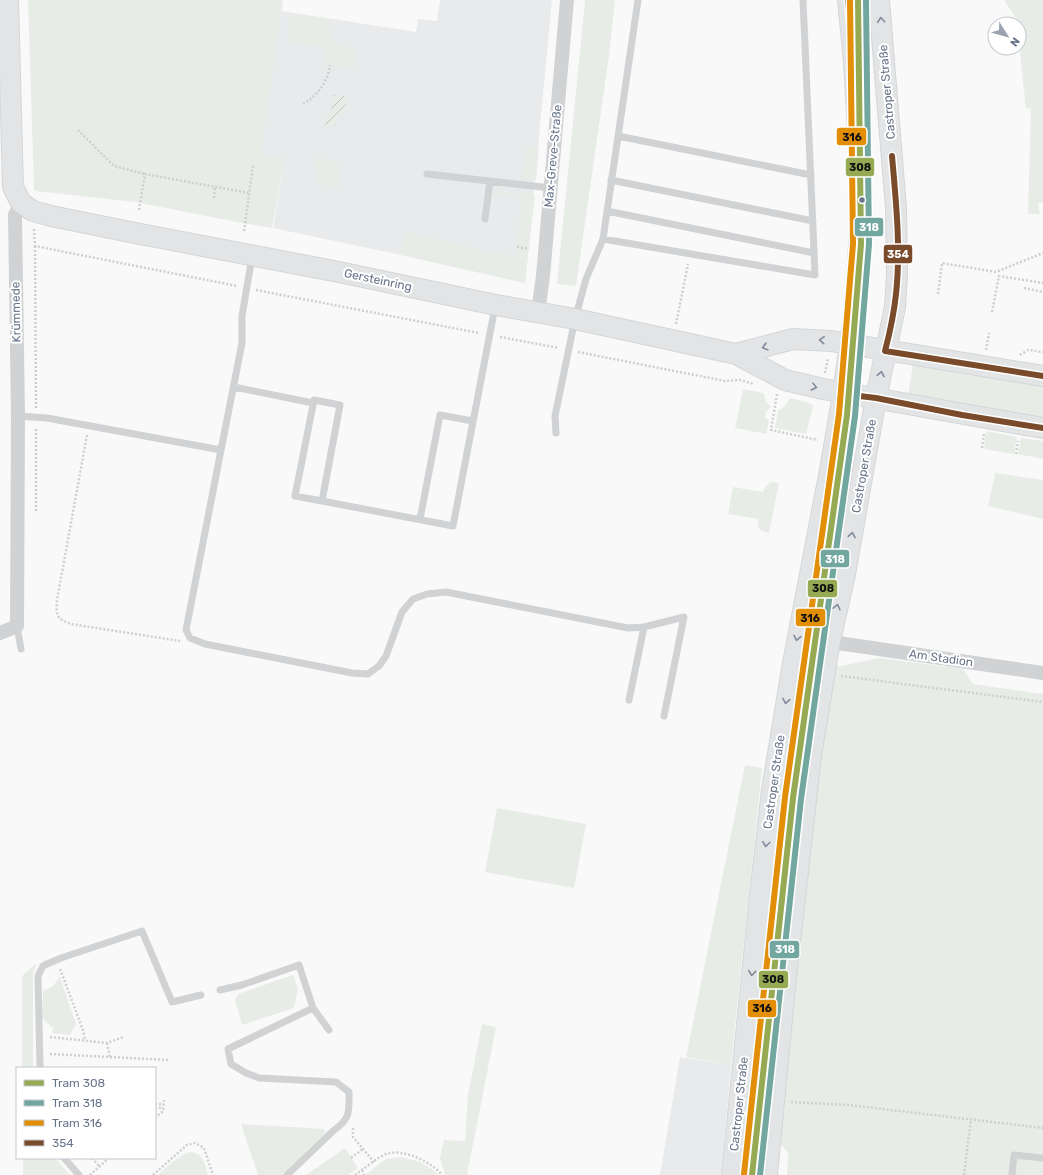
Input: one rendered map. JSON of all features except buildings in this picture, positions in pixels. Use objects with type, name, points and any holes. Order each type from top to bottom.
[{"type":"main road","points":[[8,0],[13,187],[27,207]]},
{"type":"main road","name":"Castroper Straße","points":[[732,1175],[754,950],[780,736],[830,470],[843,394],[855,308],[862,200],[854,62],[848,0]]},
{"type":"main road","name":"Castroper Straße","points":[[767,1175],[784,995],[811,755],[832,672],[837,607],[845,574],[885,351],[894,314],[897,283],[896,208],[879,0]]},
{"type":"main road","name":"Gersteinring","points":[[27,207],[51,216],[575,319],[736,354],[785,380],[843,394]]},
{"type":"main road","name":"Gersteinring","points":[[736,354],[793,339],[831,341],[850,345]]},
{"type":"main road","points":[[850,345],[1043,376]]},
{"type":"main road","points":[[843,394],[876,398],[1043,428]]},
{"type":"street","name":"Max-Greve-Straße","points":[[538,312],[551,188],[567,0]]},
{"type":"street","name":"Krümmede","points":[[17,626],[18,416],[16,215],[27,207]]},
{"type":"street","points":[[1,633],[17,626]]},
{"type":"street","name":"Am Stadion","points":[[838,643],[1043,673]]},
{"type":"lane","points":[[556,433],[555,416],[575,319],[586,279],[603,239],[638,0]]},
{"type":"lane","points":[[603,239],[815,275],[803,0]]},
{"type":"lane","points":[[618,136],[811,175]]},
{"type":"lane","points":[[427,174],[551,188]]},
{"type":"lane","points":[[611,180],[813,221]]},
{"type":"lane","points":[[485,219],[490,181]]},
{"type":"lane","points":[[607,211],[814,253]]},
{"type":"lane","points":[[252,255],[242,316],[242,343],[186,630],[190,638],[213,646],[352,673],[368,674],[379,666],[386,656],[402,612],[413,599],[427,594],[446,592],[628,628],[644,627],[684,617],[664,716]]},
{"type":"lane","points":[[313,403],[296,496],[453,526],[496,304]]},
{"type":"lane","points":[[234,387],[313,403],[314,400],[340,405],[322,501]]},
{"type":"lane","points":[[420,520],[440,415],[474,421]]},
{"type":"lane","points":[[18,416],[36,417],[221,450]]},
{"type":"lane","name":"Krümmede","points":[[17,626],[22,649]]},
{"type":"lane","points":[[629,700],[644,627]]},
{"type":"lane","points":[[793,663],[832,672]]},
{"type":"lane","points":[[40,1067],[38,976],[43,966],[56,960],[142,931],[172,1002],[201,995]]},
{"type":"lane","points":[[220,990],[242,985],[299,965],[313,1008],[329,1030]]},
{"type":"lane","points":[[287,1175],[333,1130],[342,1124],[349,1113],[349,1092],[336,1082],[259,1078],[246,1073],[231,1064],[228,1048],[313,1008]]},
{"type":"lane","points":[[1012,1175],[1014,1155],[1043,1158]]},
{"type":"lane","points":[[65,1159],[79,1175]]},
{"type":"path","points":[[302,104],[312,99],[324,84],[330,65]]},
{"type":"path","points":[[78,130],[114,166],[145,174],[249,193]]},
{"type":"path","points":[[244,231],[253,166]]},
{"type":"path","points":[[139,210],[145,174]]},
{"type":"path","points":[[214,198],[215,187]]},
{"type":"path","points":[[27,207],[35,246],[36,511]]},
{"type":"path","points":[[35,246],[725,380],[740,380],[758,386]]},
{"type":"path","points":[[517,248],[529,248]]},
{"type":"path","points":[[938,294],[942,262],[996,272],[1043,253]]},
{"type":"path","points":[[672,340],[690,254]]},
{"type":"path","points":[[996,272],[999,276],[1043,283]]},
{"type":"path","points":[[992,312],[999,276]]},
{"type":"path","points":[[1024,288],[1043,292]]},
{"type":"path","points":[[986,351],[989,333]]},
{"type":"path","points":[[1018,357],[1028,350],[1043,352]]},
{"type":"path","points":[[824,379],[829,352]]},
{"type":"path","points":[[784,394],[777,391],[771,430],[823,441]]},
{"type":"path","points":[[89,426],[58,593],[56,614],[60,620],[70,624],[178,642],[190,638]]},
{"type":"path","points":[[982,448],[984,429]]},
{"type":"path","points":[[1016,454],[1019,435]]},
{"type":"path","points":[[832,672],[1043,702]]},
{"type":"path","points":[[56,960],[83,1030],[85,1040]]},
{"type":"path","points":[[39,1035],[107,1043],[123,1037]]},
{"type":"path","points":[[107,1043],[110,1057]]},
{"type":"path","points":[[40,1053],[168,1060]]},
{"type":"path","points":[[156,1117],[163,1111],[164,1100]]},
{"type":"path","points":[[790,1102],[849,1104],[1043,1128]]},
{"type":"path","points":[[156,1104],[163,1105]]},
{"type":"path","points":[[156,1108],[163,1105]]},
{"type":"path","points":[[349,1113],[353,1121],[353,1137],[374,1162]]},
{"type":"path","points":[[964,1175],[971,1119]]},
{"type":"path","points":[[153,1175],[187,1145],[196,1143],[204,1148],[213,1175]]},
{"type":"path","points":[[351,1158],[363,1149]]},
{"type":"path","points":[[356,1175],[388,1154],[400,1153],[422,1159],[431,1164],[442,1175]]},
{"type":"path","points":[[93,1159],[100,1167]]},
{"type":"path","points":[[90,1175],[108,1159]]},
{"type":"path","points":[[362,1170],[364,1175]]},
{"type":"shaded area","points":[[28,0],[283,0],[261,154],[285,160],[272,228],[135,202],[36,191],[34,189]]},
{"type":"shaded area","points":[[440,0],[552,0],[525,283],[273,228],[285,160],[260,155],[281,11],[416,32],[418,19],[437,21]]},
{"type":"shaded area","points":[[585,0],[615,0],[609,56],[576,286],[557,284]]},
{"type":"shaded area","points":[[1004,0],[1043,0],[1043,202],[1038,203],[1040,214],[1028,214],[1031,109],[1026,108],[1020,56],[1027,56],[1027,16],[1015,16]]},
{"type":"shaded area","points":[[288,13],[327,19],[333,44],[356,48],[353,69],[324,65],[326,47],[288,43]]},
{"type":"shaded area","points":[[334,95],[347,97],[344,114],[336,115],[335,126],[325,126],[324,116],[330,115]]},
{"type":"shaded area","points":[[526,146],[539,148],[536,180],[522,179]]},
{"type":"shaded area","points":[[314,157],[337,162],[339,187],[317,184]]},
{"type":"shaded area","points":[[495,191],[535,195],[525,283],[401,255],[405,232],[467,245],[466,248],[489,253],[516,255],[521,197],[494,194]]},
{"type":"shaded area","points":[[913,364],[1043,381],[1043,421],[908,396]]},
{"type":"shaded area","points":[[743,389],[763,393],[766,402],[771,407],[766,411],[765,417],[769,421],[766,434],[735,428]]},
{"type":"shaded area","points":[[790,398],[812,404],[813,407],[806,434],[775,428],[778,410],[784,407]]},
{"type":"shaded area","points":[[986,431],[1017,437],[1014,454],[984,449]]},
{"type":"shaded area","points":[[1021,438],[1043,441],[1043,459],[1018,454]]},
{"type":"shaded area","points":[[995,473],[1043,480],[1043,519],[988,506]]},
{"type":"shaded area","points":[[771,482],[779,483],[769,533],[760,529],[758,519],[728,514],[733,487],[763,492],[766,486]]},
{"type":"shaded area","points":[[880,658],[963,669],[973,684],[1043,694],[1043,1175],[787,1175],[788,1153],[777,1140],[808,846],[832,666],[836,667]]},
{"type":"shaded area","points":[[745,765],[762,768],[731,1065],[686,1057]]},
{"type":"shaded area","points":[[780,794],[797,796],[759,1175],[739,1175]]},
{"type":"shaded area","points":[[497,808],[586,824],[574,888],[485,872]]},
{"type":"shaded area","points":[[37,963],[33,973],[33,1067],[22,1067],[22,976]]},
{"type":"shaded area","points":[[293,975],[298,989],[294,1008],[242,1025],[235,1000],[238,994]]},
{"type":"shaded area","points":[[60,977],[76,1024],[70,1035],[52,1033],[53,1028],[42,1018],[43,991],[52,987]]},
{"type":"shaded area","points":[[482,1024],[496,1027],[467,1175],[445,1175],[440,1158],[444,1140],[465,1141],[468,1095]]},
{"type":"shaded area","points":[[680,1057],[731,1065],[721,1175],[660,1175]]},
{"type":"shaded area","points":[[241,1124],[325,1129],[324,1134],[282,1175],[258,1175]]},
{"type":"shaded area","points":[[345,1148],[358,1168],[348,1175],[306,1175]]},
{"type":"shaded area","points":[[191,1152],[196,1153],[201,1157],[205,1163],[208,1175],[158,1175],[177,1158]]},
{"type":"shaded area","points":[[399,1157],[420,1162],[430,1167],[438,1175],[365,1175],[386,1159]]},
{"type":"shaded area","points":[[23,1159],[56,1159],[70,1175],[23,1175]]},
{"type":"tram line","name":"316","points":[[744,1174],[785,797],[839,414],[853,244],[850,0]]},
{"type":"tram line","name":"308","points":[[752,1175],[793,798],[847,415],[861,244],[858,0]]},
{"type":"tram line","name":"318","points":[[760,1175],[801,799],[855,416],[869,244],[866,0]]},
{"type":"transit line","name":"354","points":[[843,394],[855,308],[862,200],[854,62],[848,0]]},
{"type":"transit line","name":"354","points":[[885,351],[893,315],[898,260],[892,156]]},
{"type":"transit line","name":"354","points":[[885,351],[1043,376]]},
{"type":"transit line","name":"354","points":[[843,394],[876,398],[962,415],[1043,428]]}]
